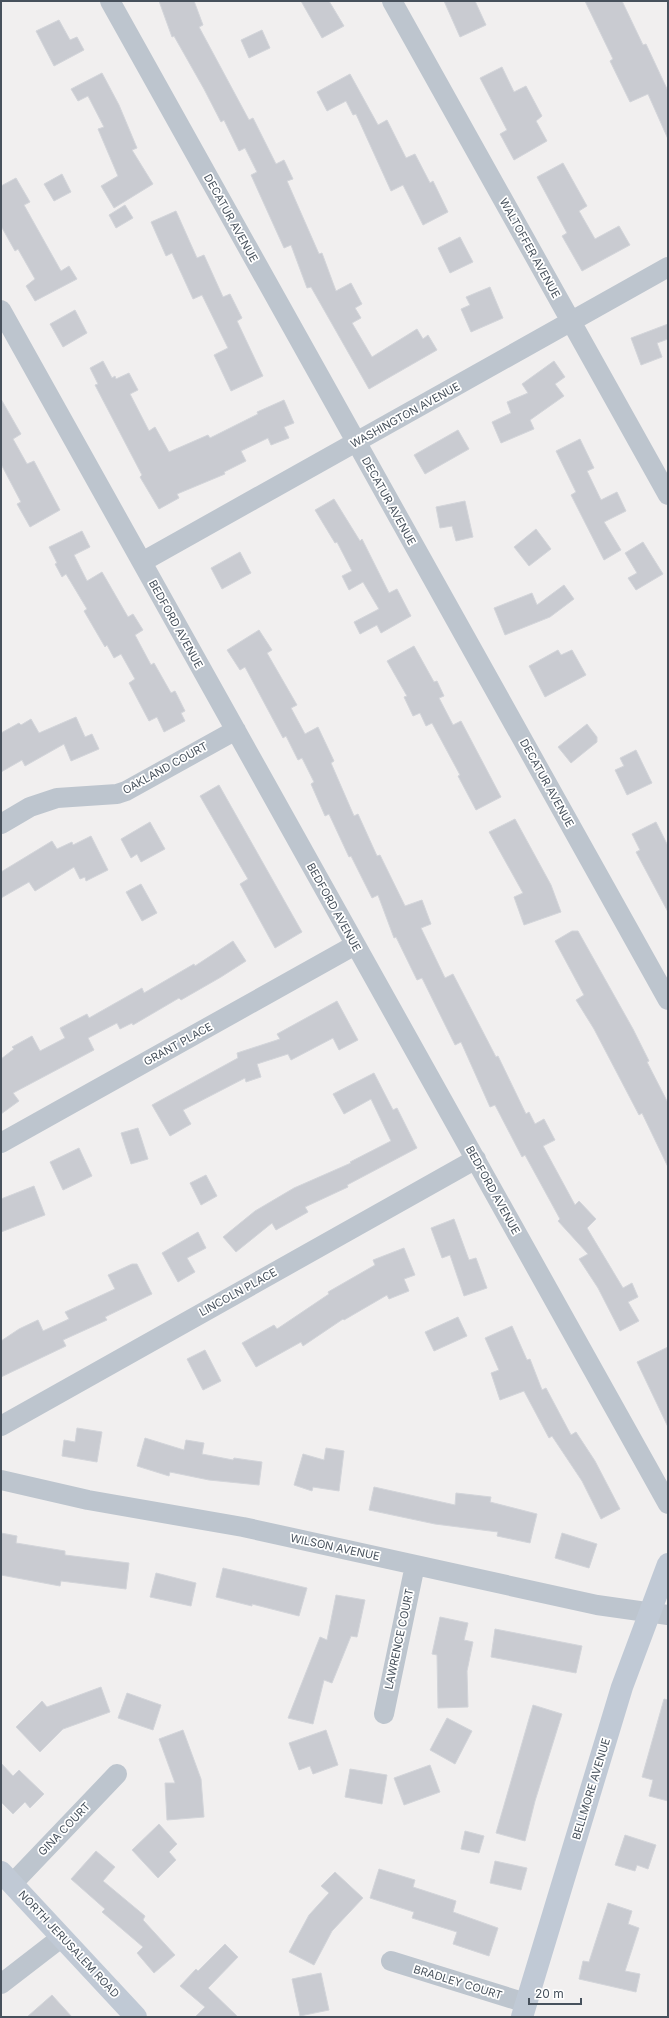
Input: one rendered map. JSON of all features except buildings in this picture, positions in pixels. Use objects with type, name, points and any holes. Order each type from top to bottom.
[{"type":"main road","name":"BELLMORE AVENUE","points":[[524,2010],[622,1688],[659,1614],[668,1564]]},
{"type":"main road","name":"NORTH JERUSALEM ROAD","points":[[7,1878],[136,2017]]},
{"type":"street","name":"DECATUR AVENUE","points":[[110,1],[668,1000]]},
{"type":"street","name":"WALTOFFER AVENUE","points":[[392,1],[668,495]]},
{"type":"street","name":"WASHINGTON AVENUE","points":[[142,562],[668,267]]},
{"type":"street","name":"BEDFORD AVENUE","points":[[1,310],[668,1504]]},
{"type":"street","name":"OAKLAND COURT","points":[[1,824],[30,807],[57,798],[117,794],[126,791],[236,730]]},
{"type":"street","name":"GRANT PLACE","points":[[1,1143],[355,945]]},
{"type":"street","name":"LINCOLN PLACE","points":[[1,1426],[476,1159]]},
{"type":"street","name":"WILSON AVENUE","points":[[1,1480],[88,1500],[242,1526],[597,1605],[659,1614]]},
{"type":"street","name":"LAWRENCE COURT","points":[[384,1714],[415,1565]]},
{"type":"street","name":"GINA COURT","points":[[7,1878],[117,1774]]},
{"type":"street","points":[[1,1984],[62,1937]]},
{"type":"street","name":"BRADLEY COURT","points":[[391,1961],[524,2010]]}]
